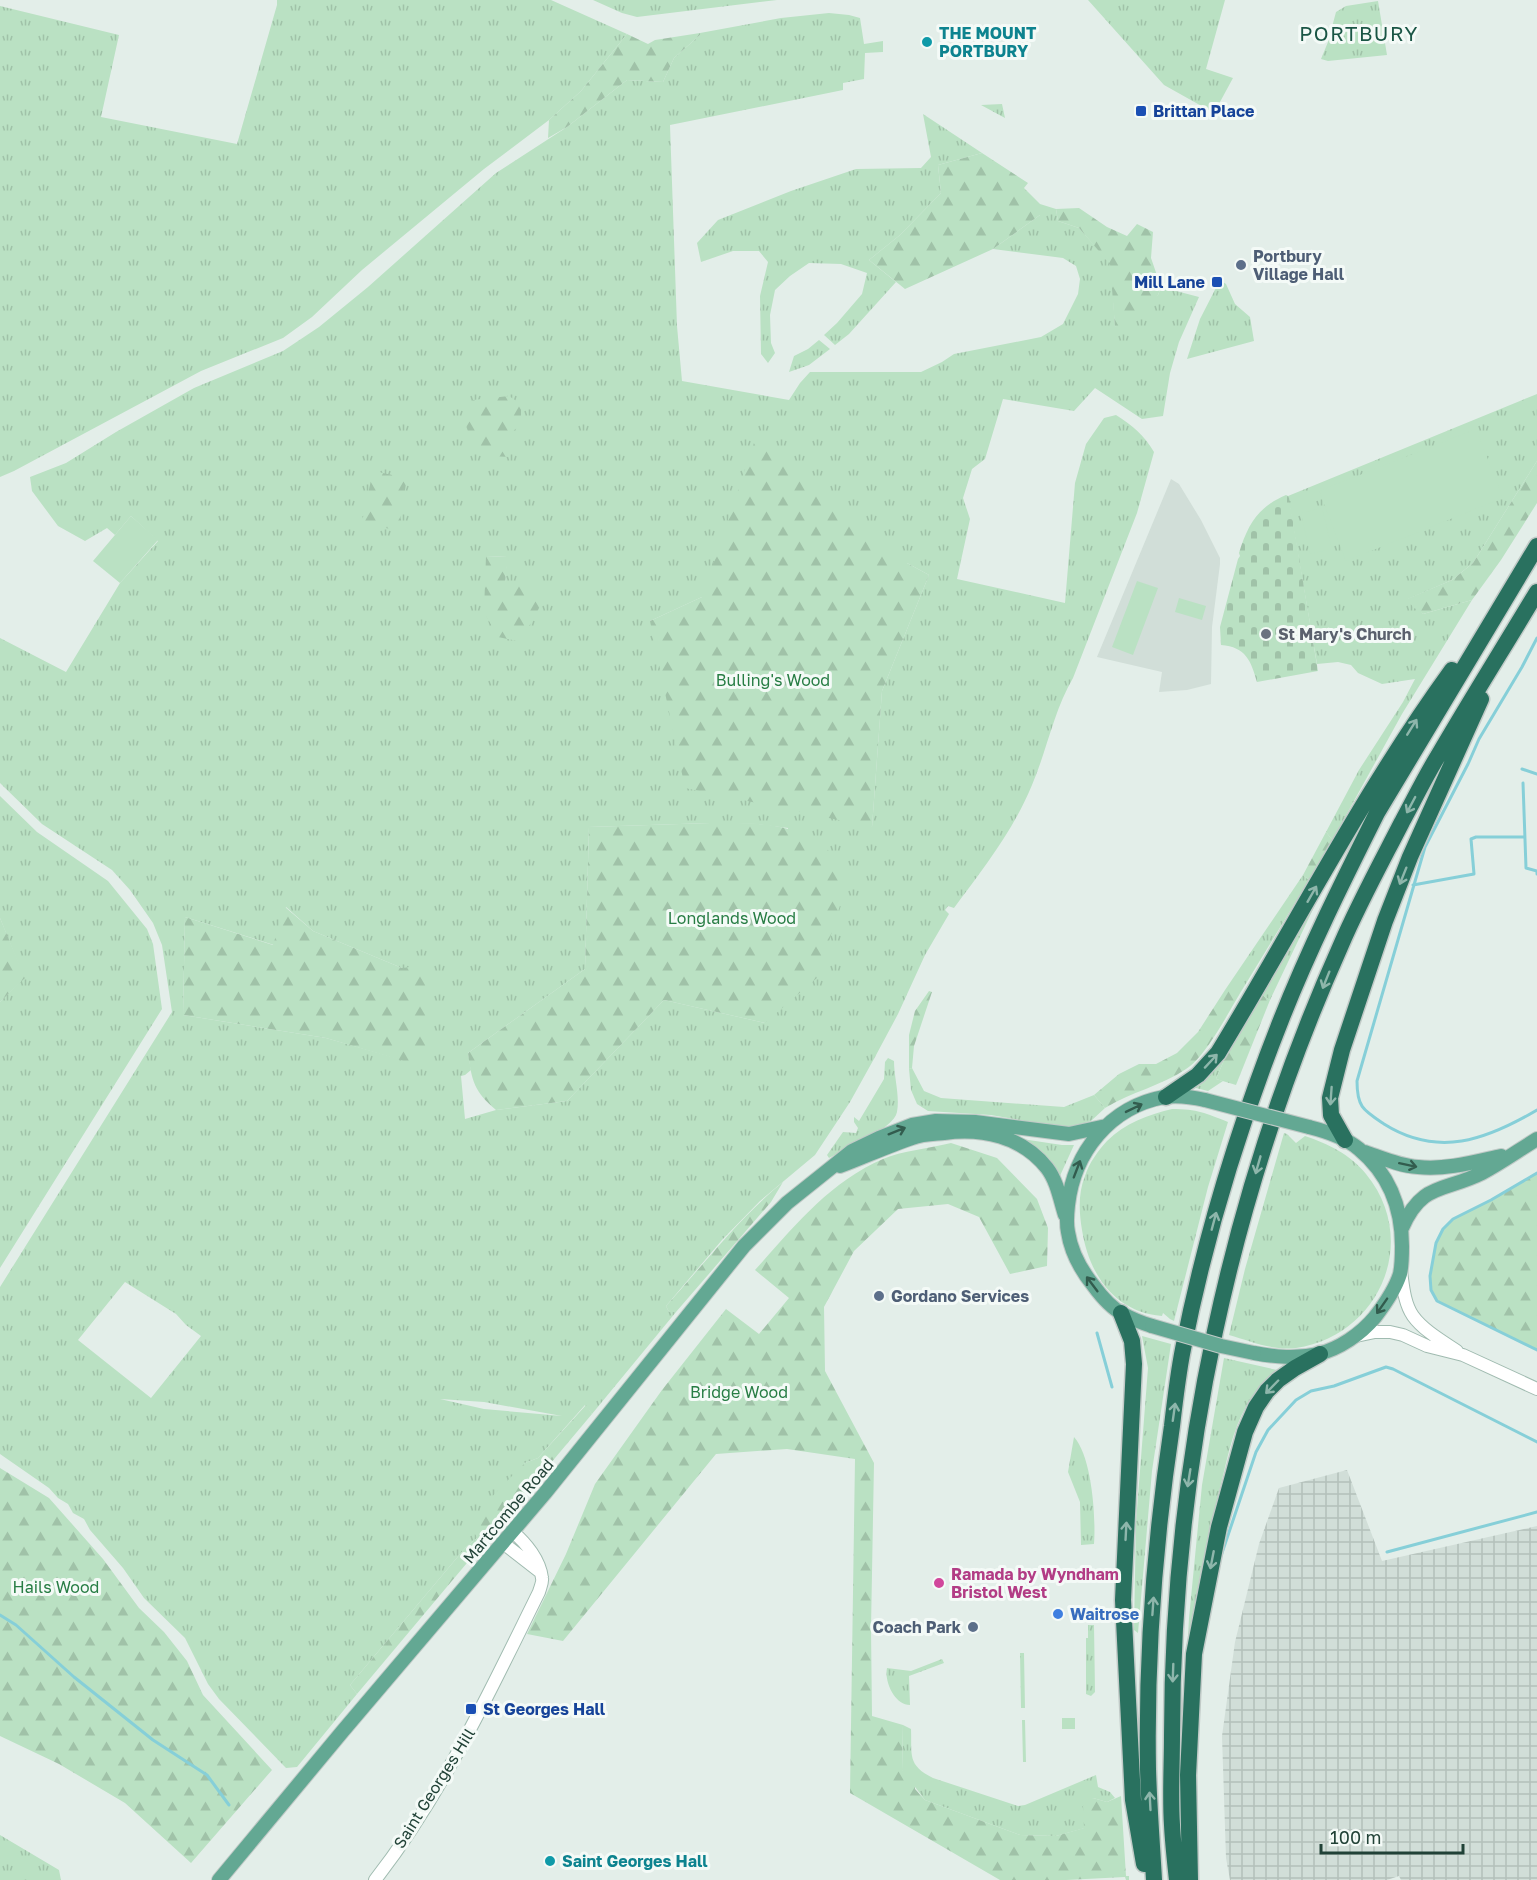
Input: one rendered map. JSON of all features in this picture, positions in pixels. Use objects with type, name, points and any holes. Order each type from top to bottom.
[{"type":"highway","points":[[1154,1880],[1148,1769],[1149,1666],[1162,1493],[1183,1350],[1202,1265],[1223,1189],[1241,1131],[1281,1020],[1352,864],[1377,813],[1537,546]]},
{"type":"highway","points":[[1166,1097],[1198,1075],[1218,1053],[1419,716],[1519,575]]},
{"type":"highway","points":[[1177,1880],[1172,1826],[1172,1698],[1180,1555],[1186,1491],[1196,1431],[1233,1250],[1281,1095],[1341,944],[1436,759],[1537,592]]},
{"type":"highway","points":[[1345,1140],[1331,1114],[1330,1098],[1333,1080],[1362,986],[1410,857],[1473,720],[1497,658]]},
{"type":"highway","points":[[1121,1314],[1132,1341],[1134,1364],[1123,1600],[1133,1800],[1147,1880]]},
{"type":"highway","points":[[1190,1880],[1188,1775],[1194,1654],[1219,1527],[1245,1432],[1256,1407],[1278,1380],[1320,1354]]},
{"type":"main road","points":[[1186,1096],[1309,1126],[1345,1140],[1360,1150],[1373,1164],[1392,1192],[1400,1214],[1401,1271],[1383,1307],[1356,1336],[1320,1354],[1283,1358],[1254,1353],[1152,1326],[1121,1314],[1098,1292],[1076,1260],[1068,1237],[1066,1220],[1076,1170],[1092,1140],[1106,1126],[1139,1105],[1166,1097],[1186,1096]]},
{"type":"main road","name":"Martcombe Road","points":[[219,1880],[513,1532],[744,1246],[787,1203],[852,1151],[907,1127],[936,1120],[975,1122],[1069,1134],[1106,1126]]},
{"type":"main road","name":"Martcombe Road","points":[[829,1171],[913,1137],[962,1131],[984,1132],[1010,1140],[1030,1150],[1047,1168],[1066,1220]]},
{"type":"main road","points":[[1402,1228],[1414,1205],[1427,1194],[1476,1176],[1537,1139]]},
{"type":"main road","points":[[1360,1150],[1394,1162],[1428,1167],[1457,1166],[1512,1153]]},
{"type":"street","points":[[1401,1271],[1409,1310],[1430,1332],[1463,1355],[1537,1389]]},
{"type":"street","points":[[1356,1336],[1390,1332],[1427,1346],[1463,1355]]},
{"type":"street","points":[[513,1532],[531,1551],[540,1572]]},
{"type":"street","points":[[503,1543],[540,1572]]},
{"type":"street","name":"Saint Georges Hill","points":[[375,1880],[437,1789],[476,1720],[539,1593],[542,1579],[540,1572]]},
{"type":"shaded area","points":[[1171,479],[1179,484],[1201,520],[1220,558],[1220,564],[1212,627],[1211,684],[1187,690],[1159,692],[1162,672],[1097,657]]},
{"type":"shaded area","points":[[1347,1470],[1382,1561],[1537,1526],[1537,1880],[1401,1880],[1399,1876],[1387,1880],[1230,1880],[1226,1858],[1222,1736],[1235,1642],[1259,1544],[1279,1488]]},
{"type":"green space","points":[[277,0],[551,0],[627,34],[581,91],[549,120],[484,169],[362,270],[312,317],[283,338],[201,371],[0,477],[0,6],[119,35],[101,117],[237,144]]},
{"type":"green space","points":[[593,0],[777,0],[637,17]]},
{"type":"green space","points":[[1088,0],[1225,0],[1206,69],[1233,78],[1214,113],[1164,85]]},
{"type":"green space","points":[[1378,1],[1387,55],[1328,61],[1321,59],[1336,12],[1346,6]]},
{"type":"green space","points":[[829,13],[860,18],[864,44],[883,41],[883,52],[865,53],[864,79],[843,83],[843,90],[670,125],[677,326],[682,381],[789,400],[810,372],[921,372],[954,354],[1041,337],[1063,324],[1078,294],[1080,279],[1076,266],[1063,258],[993,249],[1040,215],[1040,204],[1056,209],[1058,221],[1079,228],[1111,264],[1115,327],[1158,295],[1161,287],[1199,297],[1179,342],[1170,373],[1163,416],[1142,419],[1095,388],[1074,411],[1003,399],[985,459],[972,469],[963,498],[970,519],[957,579],[1065,603],[1075,483],[1086,444],[1104,418],[1116,415],[1138,431],[1154,452],[1137,513],[1024,802],[1007,834],[976,879],[954,908],[948,906],[945,910],[949,914],[925,955],[898,1014],[850,1102],[815,1155],[760,1201],[722,1240],[666,1306],[669,1312],[676,1312],[592,1414],[585,1405],[538,1458],[525,1463],[477,1538],[466,1547],[350,1685],[357,1694],[297,1767],[286,1768],[219,1699],[208,1684],[185,1638],[144,1598],[123,1568],[90,1530],[84,1519],[73,1513],[68,1504],[58,1498],[49,1488],[0,1454],[0,1287],[172,1012],[162,945],[153,923],[130,890],[112,870],[42,824],[0,783],[0,638],[66,672],[120,583],[158,541],[131,516],[115,535],[107,528],[85,541],[58,526],[32,491],[30,477],[66,463],[194,388],[283,351],[319,327],[368,287],[496,173],[567,127],[627,80],[663,82],[674,58],[700,33],[781,18]],"holes":[[[486,556],[507,557],[505,582]],[[907,563],[929,575],[882,691],[872,827],[650,621],[702,597]],[[710,823],[757,824],[788,828],[765,1023],[664,1000],[567,1101],[496,1110],[465,1119],[461,1076],[471,1070],[468,1053],[585,969],[589,827]],[[286,907],[313,931],[402,968],[431,1068],[326,1038],[183,1015],[185,917],[274,945]],[[125,1282],[176,1314],[201,1336],[151,1398],[78,1340]],[[440,1399],[484,1402],[562,1416],[484,1409]]]},
{"type":"green space","points":[[700,33],[674,58],[663,82],[627,80],[567,127],[548,138],[549,120],[581,91],[627,34],[648,44],[655,40]]},
{"type":"green space","points":[[1002,104],[1005,118],[981,105]]},
{"type":"green space","points":[[923,114],[982,153],[938,165],[941,193],[900,235],[869,260],[896,282],[849,334],[835,345],[824,335],[862,294],[867,273],[841,264],[809,263],[775,290],[770,315],[771,343],[775,353],[768,363],[761,354],[760,296],[768,262],[759,251],[733,251],[701,262],[697,243],[718,220],[791,191],[856,169],[921,168],[931,157]]},
{"type":"green space","points":[[982,153],[1028,183],[1024,188],[1040,204],[1040,215],[993,249],[905,289],[869,260],[900,235],[941,193],[938,165]]},
{"type":"green space","points":[[1079,208],[1107,227],[1127,236],[1137,224],[1153,232],[1151,258],[1161,287],[1158,295],[1141,318],[1115,327],[1110,264],[1079,228],[1058,221],[1056,209]]},
{"type":"green space","points":[[1220,280],[1226,284],[1235,304],[1250,317],[1254,341],[1187,359],[1200,319]]},
{"type":"green space","points":[[819,340],[830,349],[809,365],[789,372],[794,356]]},
{"type":"green space","points":[[1537,394],[1537,461],[1473,563],[1452,580],[1408,599],[1423,614],[1472,600],[1402,714],[1344,819],[1334,842],[1326,832],[1359,770],[1403,702],[1415,679],[1382,684],[1358,673],[1351,665],[1338,662],[1317,664],[1288,496]]},
{"type":"green space","points":[[509,396],[521,404],[521,425],[513,431],[510,457],[490,456],[471,440],[463,417],[473,400]]},
{"type":"green space","points":[[1476,429],[1503,498],[1346,561],[1319,491]]},
{"type":"green space","name":"Bulling's Wood","points":[[756,437],[907,563],[929,575],[882,691],[872,827],[685,788],[650,621],[702,597]]},
{"type":"green space","points":[[1537,461],[1537,503],[1501,560],[1472,600],[1423,614],[1413,607],[1407,599],[1452,580],[1473,563]]},
{"type":"green space","points":[[373,471],[407,478],[398,531],[362,522]]},
{"type":"green space","points":[[1286,495],[1289,498],[1318,671],[1257,682],[1246,656],[1236,649],[1221,645],[1220,627],[1239,553],[1250,525],[1268,505]]},
{"type":"green space","points":[[1322,508],[1332,549],[1310,554],[1301,513]]},
{"type":"green space","points":[[131,516],[158,540],[120,583],[93,561]]},
{"type":"green space","points":[[486,556],[508,557],[505,582],[537,584],[542,602],[532,622],[517,641],[498,637],[484,612]]},
{"type":"green space","points":[[1137,581],[1158,588],[1133,655],[1112,647]]},
{"type":"green space","points":[[1179,598],[1206,606],[1202,620],[1175,612]]},
{"type":"green space","points":[[0,796],[37,832],[108,881],[147,929],[153,944],[162,1009],[0,1268],[0,1002],[24,978],[0,918]]},
{"type":"green space","name":"Longlands Wood","points":[[710,823],[764,824],[803,834],[829,851],[850,873],[818,977],[765,1023],[664,1000],[567,1101],[496,1110],[475,1085],[468,1053],[585,969],[589,827]]},
{"type":"green space","points":[[1326,832],[1334,842],[1309,880],[1303,875]]},
{"type":"green space","points":[[1303,875],[1309,880],[1242,990],[1225,990]]},
{"type":"green space","points":[[1325,884],[1270,1000],[1262,995]]},
{"type":"green space","points":[[285,907],[313,931],[402,968],[421,966],[431,981],[431,1069],[326,1038],[183,1015],[185,917],[273,945]]},
{"type":"green space","points":[[0,918],[25,978],[0,1002]]},
{"type":"green space","points":[[1225,990],[1242,990],[1209,1044],[1194,1063],[1166,1080],[1105,1108],[1094,1095],[1119,1074],[1139,1064],[1156,1064],[1177,1053],[1198,1032]]},
{"type":"green space","points":[[929,991],[932,992],[914,1046],[912,1068],[909,1069],[909,1035],[915,1011]]},
{"type":"green space","points":[[1262,995],[1270,1000],[1236,1085],[1216,1079],[1228,1051]]},
{"type":"green space","points":[[1228,1051],[1216,1079],[1223,1081],[1208,1091],[1192,1087]]},
{"type":"green space","points":[[888,1058],[894,1061],[898,1106],[894,1118],[878,1132],[829,1158],[827,1155],[843,1132],[856,1133],[858,1128],[854,1117],[859,1121],[884,1079],[885,1062]]},
{"type":"green space","points":[[912,1068],[924,1091],[941,1098],[1064,1107],[1094,1095],[1105,1108],[1091,1121],[1077,1126],[1058,1127],[991,1115],[928,1111],[917,1104],[911,1090],[909,1069]]},
{"type":"green space","points":[[1172,1109],[1201,1112],[1228,1122],[1208,1187],[1174,1321],[1163,1313],[1162,1316],[1145,1313],[1130,1307],[1117,1299],[1107,1288],[1098,1275],[1085,1246],[1080,1209],[1081,1189],[1087,1171],[1094,1157],[1107,1141],[1121,1129],[1137,1120]]},
{"type":"green space","points":[[1284,1133],[1296,1143],[1305,1136],[1330,1146],[1360,1167],[1382,1200],[1390,1228],[1390,1255],[1383,1282],[1369,1305],[1350,1325],[1325,1340],[1287,1349],[1262,1345],[1229,1335],[1245,1269]]},
{"type":"green space","points":[[1022,1139],[1074,1145],[1059,1178]]},
{"type":"green space","name":"Bridge Wood","points":[[951,1143],[997,1158],[1037,1199],[1048,1228],[1047,1266],[1010,1274],[979,1217],[948,1204],[898,1209],[854,1251],[824,1307],[825,1371],[874,1463],[872,1716],[903,1725],[902,1770],[914,1774],[915,1789],[925,1800],[1020,1835],[1056,1836],[1084,1828],[1083,1806],[1093,1798],[1107,1802],[1121,1796],[1126,1876],[1129,1876],[1129,1880],[1125,1877],[1000,1880],[850,1793],[855,1459],[787,1449],[716,1454],[563,1641],[527,1634],[566,1554],[595,1484],[662,1390],[726,1309],[759,1334],[789,1298],[755,1270],[813,1207],[846,1180],[890,1156]]},
{"type":"green space","points":[[1537,1173],[1537,1350],[1437,1301],[1431,1290],[1430,1276],[1436,1243],[1443,1229],[1453,1219]]},
{"type":"green space","points":[[783,1182],[771,1202],[676,1312],[669,1312],[666,1306],[736,1226]]},
{"type":"green space","points":[[1142,1336],[1171,1344],[1152,1471],[1138,1633],[1134,1630],[1136,1522],[1148,1368]]},
{"type":"green space","points":[[1224,1358],[1277,1370],[1260,1386],[1250,1400],[1234,1435],[1206,1549],[1187,1653],[1202,1485]]},
{"type":"green space","points":[[586,1405],[592,1414],[357,1694],[350,1685],[466,1547],[477,1538],[473,1529],[481,1509],[525,1463],[538,1458]]},
{"type":"green space","points":[[1074,1437],[1085,1458],[1092,1488],[1094,1544],[1081,1545],[1080,1502],[1068,1472]]},
{"type":"green space","name":"Hails Wood","points":[[0,1468],[49,1498],[103,1559],[139,1608],[164,1632],[187,1661],[203,1695],[272,1770],[191,1863],[125,1803],[59,1764],[0,1736]]},
{"type":"green space","points":[[1088,1625],[1094,1625],[1095,1692],[1091,1696],[1086,1694]]},
{"type":"green space","points":[[1020,1653],[1024,1653],[1025,1708],[1021,1708]]},
{"type":"green space","points":[[942,1659],[944,1663],[909,1676],[910,1705],[895,1697],[887,1680],[887,1668],[911,1671]]},
{"type":"green space","points":[[1062,1718],[1075,1718],[1075,1729],[1062,1729]]},
{"type":"green space","points":[[1022,1720],[1025,1720],[1026,1762],[1023,1762]]},
{"type":"green space","points":[[903,1725],[911,1729],[915,1764],[933,1778],[1018,1806],[1096,1775],[1098,1787],[1110,1792],[1115,1798],[1107,1802],[1093,1798],[1085,1828],[1056,1836],[1020,1835],[925,1800],[902,1770]]},
{"type":"green space","points":[[0,1835],[59,1870],[61,1880],[0,1880]]},
{"type":"waterway","points":[[1537,638],[1479,739],[1425,847],[1357,1081],[1358,1097],[1366,1111],[1384,1124],[1404,1134],[1424,1140],[1462,1141],[1480,1137],[1499,1130],[1537,1110]]},
{"type":"waterway","points":[[1522,769],[1537,774]]},
{"type":"waterway","points":[[1523,783],[1526,868],[1537,871],[1537,874]]},
{"type":"waterway","points":[[1413,885],[1474,874],[1471,839],[1476,837],[1525,837]]},
{"type":"waterway","points":[[1537,1173],[1453,1219],[1443,1229],[1436,1243],[1430,1276],[1431,1290],[1437,1301],[1537,1350]]},
{"type":"waterway","points":[[1097,1333],[1112,1387]]},
{"type":"waterway","points":[[1220,1559],[1256,1452],[1268,1430],[1296,1400],[1311,1391],[1334,1386],[1386,1367],[1537,1442]]},
{"type":"waterway","points":[[1387,1552],[1537,1512]]},
{"type":"waterway","points":[[0,1615],[16,1625],[74,1677],[153,1740],[207,1775],[229,1805]]},
{"type":"place","name":"THE MOUNT PORTBURY","points":[[927,42]]},
{"type":"place","name":"Brittan Place","points":[[1141,111]]},
{"type":"place","name":"Portbury Village Hall","points":[[1241,265]]},
{"type":"place","name":"Mill Lane","points":[[1217,282]]},
{"type":"place","name":"St Mary's Church","points":[[1266,634]]},
{"type":"place","name":"Gordano Services","points":[[879,1296]]},
{"type":"place","name":"Ramada by Wyndham Bristol West","points":[[939,1583]]},
{"type":"place","name":"Waitrose","points":[[1058,1614]]},
{"type":"place","name":"Coach Park","points":[[973,1627]]},
{"type":"place","name":"St Georges Hall","points":[[471,1709]]},
{"type":"place","name":"Saint Georges Hall","points":[[550,1861]]},
{"type":"district","name":"PORTBURY","points":[[1359,34]]}]
